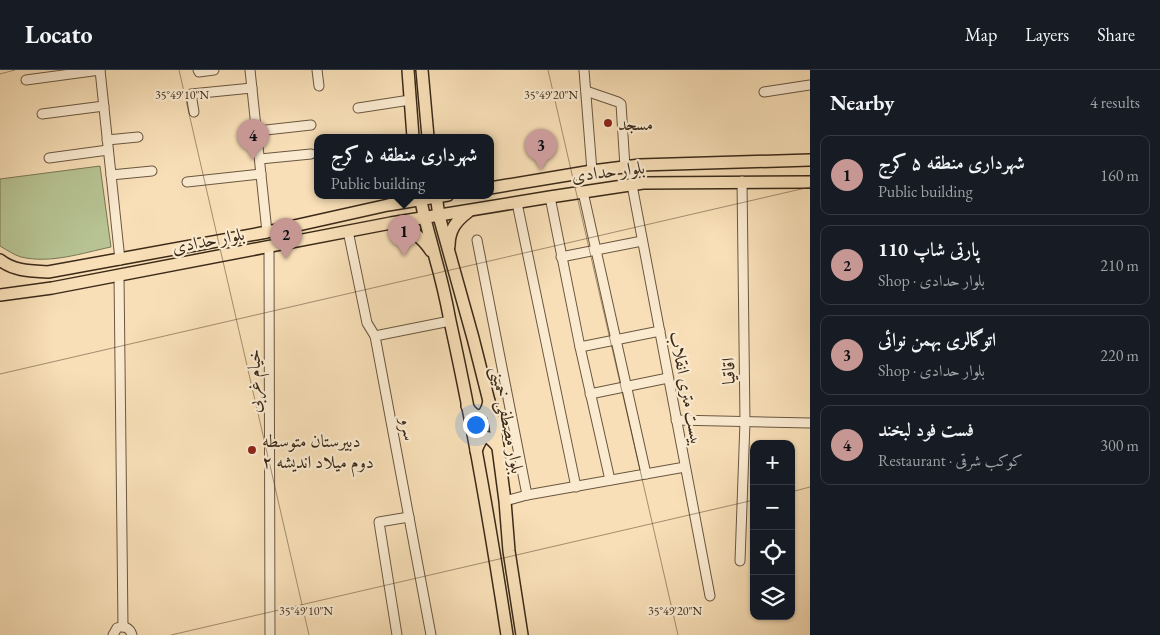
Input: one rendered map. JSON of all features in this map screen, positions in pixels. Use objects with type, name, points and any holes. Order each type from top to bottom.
[{"type":"main road","points":[[408,70],[413,134]]},
{"type":"main road","points":[[422,70],[428,134]]},
{"type":"main road","points":[[805,160],[805,182]]},
{"type":"main road","name":"بلوار حدادی","points":[[494,187],[640,165],[805,160]]},
{"type":"main road","name":"بلوار حدادی","points":[[0,295],[52,288],[391,223],[643,183],[805,182]]},
{"type":"main road","points":[[388,205],[398,199]]},
{"type":"main road","name":"بلوار حدادی","points":[[2,264],[20,270],[48,272],[267,232],[413,199]]},
{"type":"main road","name":"بلوار مصطفی خمینی","points":[[421,199],[424,218],[436,258],[468,406],[508,635]]},
{"type":"main road","name":"بلوار مصطفی خمینی","points":[[440,199],[439,216],[495,425],[522,635]]},
{"type":"main road","points":[[450,255],[449,240],[452,228],[470,210]]},
{"type":"main road","points":[[391,223],[404,227],[420,236],[436,258]]},
{"type":"main road","points":[[468,406],[474,415],[481,415],[484,414],[489,400]]},
{"type":"main road","points":[[476,450],[479,442],[486,437],[492,439],[498,447]]},
{"type":"street","points":[[26,80],[100,70],[120,260]]},
{"type":"street","points":[[198,70],[199,72],[214,70]]},
{"type":"street","points":[[250,70],[267,232]]},
{"type":"street","points":[[317,70],[319,86]]},
{"type":"street","points":[[584,70],[592,171]]},
{"type":"street","points":[[764,92],[810,85]]},
{"type":"street","points":[[194,112],[191,94],[252,88]]},
{"type":"street","points":[[586,91],[621,104],[625,167]]},
{"type":"street","points":[[358,108],[410,100]]},
{"type":"street","points":[[42,114],[104,106]]},
{"type":"street","points":[[256,131],[311,125]]},
{"type":"street","points":[[49,158],[138,137]]},
{"type":"street","points":[[260,160],[311,154]]},
{"type":"street","points":[[111,175],[152,171]]},
{"type":"street","points":[[187,182],[261,174]]},
{"type":"street","name":"اقاقیا","points":[[740,561],[745,422],[742,182]]},
{"type":"street","name":"بیست متری انقلاب","points":[[632,185],[710,596]]},
{"type":"street","points":[[583,192],[646,474]]},
{"type":"street","points":[[550,197],[580,347],[610,480]]},
{"type":"street","points":[[517,203],[576,487]]},
{"type":"street","name":"سرو","points":[[348,231],[367,323],[376,336],[431,635]]},
{"type":"street","points":[[476,240],[527,496]]},
{"type":"street","points":[[561,257],[642,241]]},
{"type":"street","name":"خیام غربی","points":[[269,246],[270,635]]},
{"type":"street","points":[[119,275],[123,627]]},
{"type":"street","points":[[376,336],[450,321]]},
{"type":"street","points":[[580,347],[660,331]]},
{"type":"street","points":[[590,394],[668,378]]},
{"type":"street","points":[[676,420],[810,423]]},
{"type":"street","points":[[505,501],[685,467]]},
{"type":"street","points":[[397,635],[379,522],[408,517]]},
{"type":"street","points":[[113,635],[117,628],[123,627],[129,629],[132,635]]},
{"type":"green space","points":[[100,166],[111,247],[66,257],[32,259],[13,254],[0,246],[0,179]]},
{"type":"place","name":"مسجد","points":[[608,123]]},
{"type":"place","name":"فست فود لبخند","points":[[253,160]]},
{"type":"place","name":"اتوگالری بهمن نوائی","points":[[541,170]]},
{"type":"place","name":"شهرداری منطقه ۵ کرج","points":[[404,256]]},
{"type":"place","name":"پارتی شاپ 110","points":[[286,259]]},
{"type":"place","name":"دبیرستان متوسطه دوم میلاد اندیشه ۲","points":[[252,450]]}]
